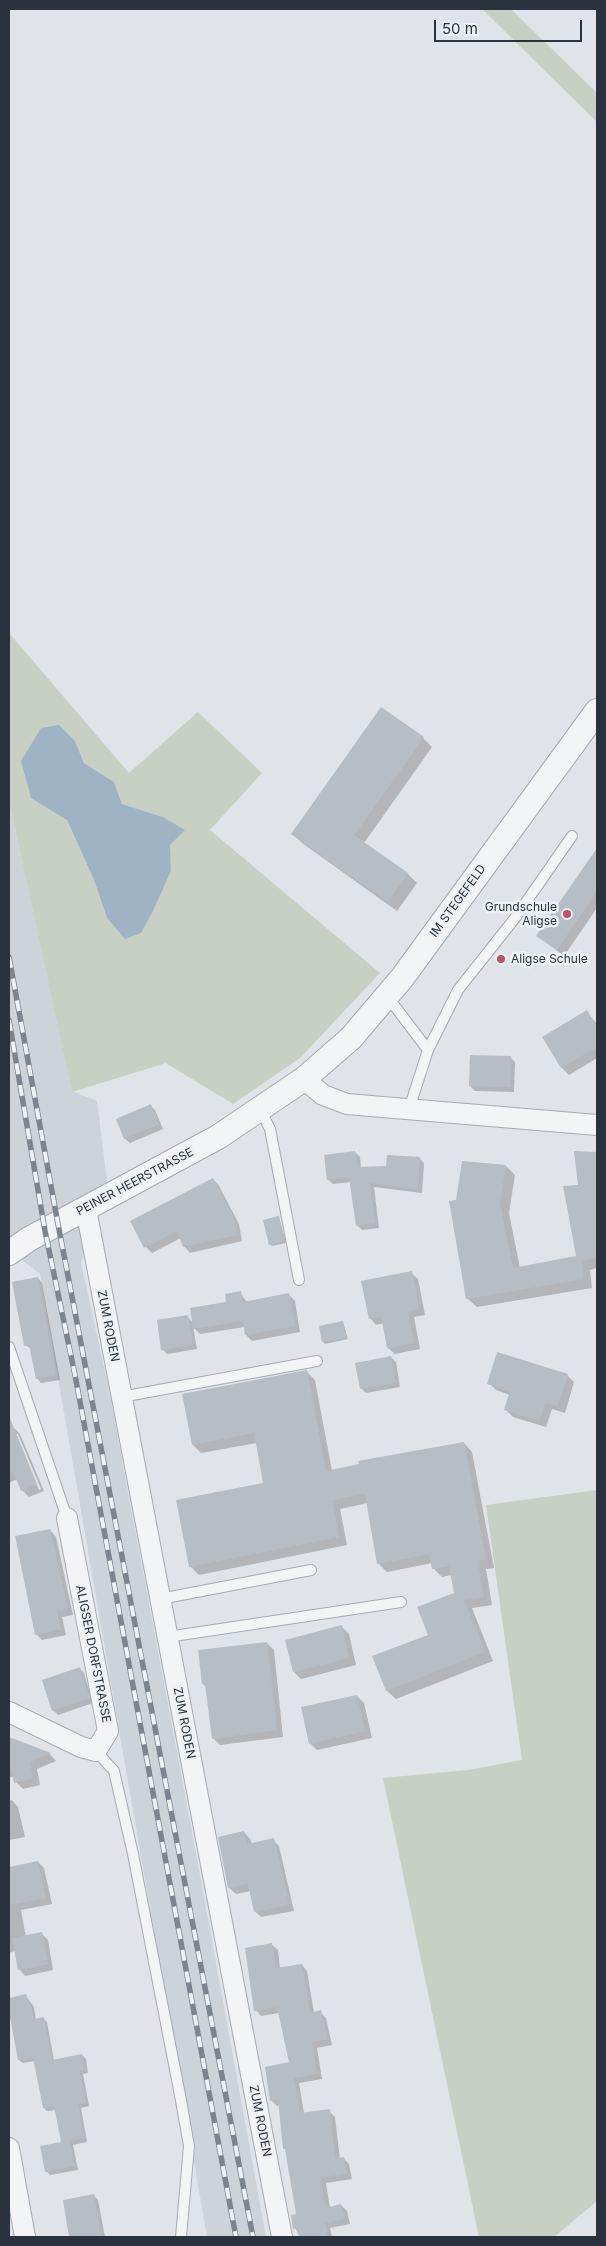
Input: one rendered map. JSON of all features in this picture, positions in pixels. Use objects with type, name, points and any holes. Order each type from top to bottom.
[{"type":"street","name":"IM STEGEFELD","points":[[304,1079],[351,1038],[402,978],[597,711]]},
{"type":"street","name":"PEINER HEERSTRASSE","points":[[9,1253],[29,1239],[183,1157],[304,1079]]},
{"type":"street","points":[[304,1079],[323,1095],[347,1104],[597,1125]]},
{"type":"street","name":"ZUM RODEN","points":[[86,1210],[282,2237]]},
{"type":"street","name":"ALIGSER DORFSTRASSE","points":[[67,1518],[108,1731],[96,1751]]},
{"type":"street","points":[[9,1712],[81,1747],[96,1751]]},
{"type":"street","points":[[9,2148],[25,2237]]},
{"type":"lane","points":[[409,1109],[428,1050],[458,990],[515,918],[572,836]]},
{"type":"lane","points":[[387,996],[428,1050]]},
{"type":"lane","points":[[260,1109],[270,1129],[299,1280]]},
{"type":"lane","points":[[9,1347],[67,1518]]},
{"type":"lane","points":[[121,1397],[317,1361]]},
{"type":"lane","points":[[160,1600],[311,1570]]},
{"type":"lane","points":[[167,1637],[401,1602]]},
{"type":"lane","points":[[96,1751],[114,1771],[133,1854],[182,2104],[188,2146],[181,2237]]},
{"type":"shaded area","points":[[9,801],[72,1091],[97,1101],[107,1181],[81,1263],[109,1390],[266,2237],[207,2237],[40,1274],[9,1250]]},
{"type":"green space","points":[[482,9],[511,9],[597,93],[597,122]]},
{"type":"green space","points":[[9,633],[129,773],[198,712],[262,773],[210,830],[380,973],[300,1058],[233,1104],[166,1063],[72,1092],[9,801]],"holes":[[[75,741],[84,763],[114,782],[122,804],[163,817],[169,845],[171,871],[141,933],[107,918],[94,880],[67,820]]]},
{"type":"green space","points":[[597,1490],[597,2201],[554,2237],[479,2237],[383,1778],[468,1770],[522,1760],[486,1505]]},
{"type":"water","points":[[59,725],[75,741],[84,763],[114,782],[122,804],[163,817],[185,830],[170,845],[171,871],[141,933],[125,939],[107,918],[94,880],[67,820],[31,798],[21,761],[41,728]]},
{"type":"building","points":[[381,707],[424,737],[354,835],[408,873],[388,902],[291,834]]},
{"type":"building","name":"Grundschule Aligse","points":[[597,848],[597,891],[557,950],[536,936]]},
{"type":"building","points":[[587,1010],[597,1027],[597,1047],[561,1068],[542,1037]]},
{"type":"building","points":[[470,1055],[511,1056],[510,1087],[469,1086]]},
{"type":"building","points":[[151,1104],[159,1124],[124,1139],[116,1119]]},
{"type":"building","points":[[355,1151],[358,1167],[386,1166],[387,1155],[420,1157],[418,1189],[370,1183],[375,1223],[356,1226],[349,1177],[327,1180],[324,1155]]},
{"type":"building","points":[[574,1151],[597,1152],[597,1257],[582,1261],[583,1279],[466,1299],[449,1201],[456,1200],[462,1161],[506,1165],[500,1203],[513,1268],[576,1256],[563,1186],[578,1185]]},
{"type":"building","points":[[213,1178],[233,1216],[237,1235],[183,1247],[177,1231],[144,1248],[130,1221]]},
{"type":"building","points":[[279,1216],[284,1241],[269,1245],[263,1220]]},
{"type":"building","points":[[412,1271],[419,1308],[408,1311],[414,1343],[387,1348],[381,1316],[369,1319],[361,1281]]},
{"type":"building","points":[[38,1277],[56,1375],[36,1379],[29,1345],[24,1346],[12,1282]]},
{"type":"building","points":[[241,1291],[243,1302],[289,1293],[295,1326],[245,1335],[243,1321],[193,1329],[190,1308],[226,1302],[225,1294]]},
{"type":"building","points":[[188,1315],[193,1345],[161,1350],[157,1320]]},
{"type":"building","points":[[343,1321],[347,1338],[322,1342],[319,1326]]},
{"type":"building","points":[[497,1352],[568,1374],[558,1406],[545,1403],[539,1421],[504,1410],[510,1391],[487,1384]]},
{"type":"building","points":[[391,1356],[396,1383],[360,1389],[355,1363]]},
{"type":"building","points":[[307,1370],[326,1471],[359,1464],[358,1461],[464,1442],[486,1559],[478,1561],[484,1597],[464,1600],[485,1652],[386,1691],[372,1656],[428,1635],[417,1607],[454,1593],[449,1566],[432,1569],[429,1554],[377,1564],[365,1494],[332,1500],[339,1537],[189,1567],[176,1500],[263,1483],[254,1433],[192,1445],[182,1394]]},
{"type":"building","points":[[9,1416],[37,1484],[21,1491],[13,1471],[9,1473]]},
{"type":"building","points":[[50,1529],[68,1609],[57,1611],[61,1629],[35,1635],[15,1536]]},
{"type":"building","points":[[342,1625],[349,1658],[293,1672],[285,1640]]},
{"type":"building","points":[[267,1642],[277,1730],[212,1739],[205,1684],[202,1684],[198,1650]]},
{"type":"building","points":[[80,1667],[90,1698],[52,1711],[42,1680]]},
{"type":"building","points":[[357,1695],[365,1731],[309,1744],[301,1707]]},
{"type":"building","points":[[9,1737],[51,1753],[30,1762],[33,1778],[14,1783],[11,1769],[9,1770]]},
{"type":"building","points":[[244,1831],[247,1844],[274,1838],[289,1905],[254,1912],[248,1884],[228,1888],[218,1837]]},
{"type":"building","points":[[38,1861],[46,1898],[9,1905],[9,1867]]},
{"type":"building","points":[[42,1932],[48,1964],[18,1970],[12,1938]]},
{"type":"building","points":[[272,1943],[276,1968],[302,1964],[310,2013],[321,2010],[327,2039],[312,2042],[317,2074],[294,2078],[300,2113],[330,2109],[335,2159],[344,2157],[347,2173],[320,2178],[326,2208],[341,2204],[345,2219],[325,2223],[328,2237],[299,2237],[297,2228],[293,2229],[291,2215],[296,2214],[285,2149],[283,2149],[278,2099],[270,2101],[265,2067],[289,2062],[277,2007],[254,2011],[245,1948]]},
{"type":"building","points":[[26,1994],[34,2019],[44,2017],[52,2060],[82,2054],[85,2070],[80,2071],[86,2103],[78,2104],[84,2138],[70,2141],[75,2166],[45,2172],[40,2146],[61,2142],[54,2106],[43,2108],[33,2058],[18,2060],[9,2012],[9,1998]]},
{"type":"building","points":[[94,2194],[101,2236],[69,2237],[63,2200]]},
{"type":"railway","points":[[9,957],[58,1224],[253,2237]]},
{"type":"railway","points":[[9,1020],[45,1231],[75,1375],[236,2237]]},
{"type":"place","name":"Grundschule Aligse","points":[[567,914]]},
{"type":"place","name":"Aligse Schule","points":[[501,959]]}]
